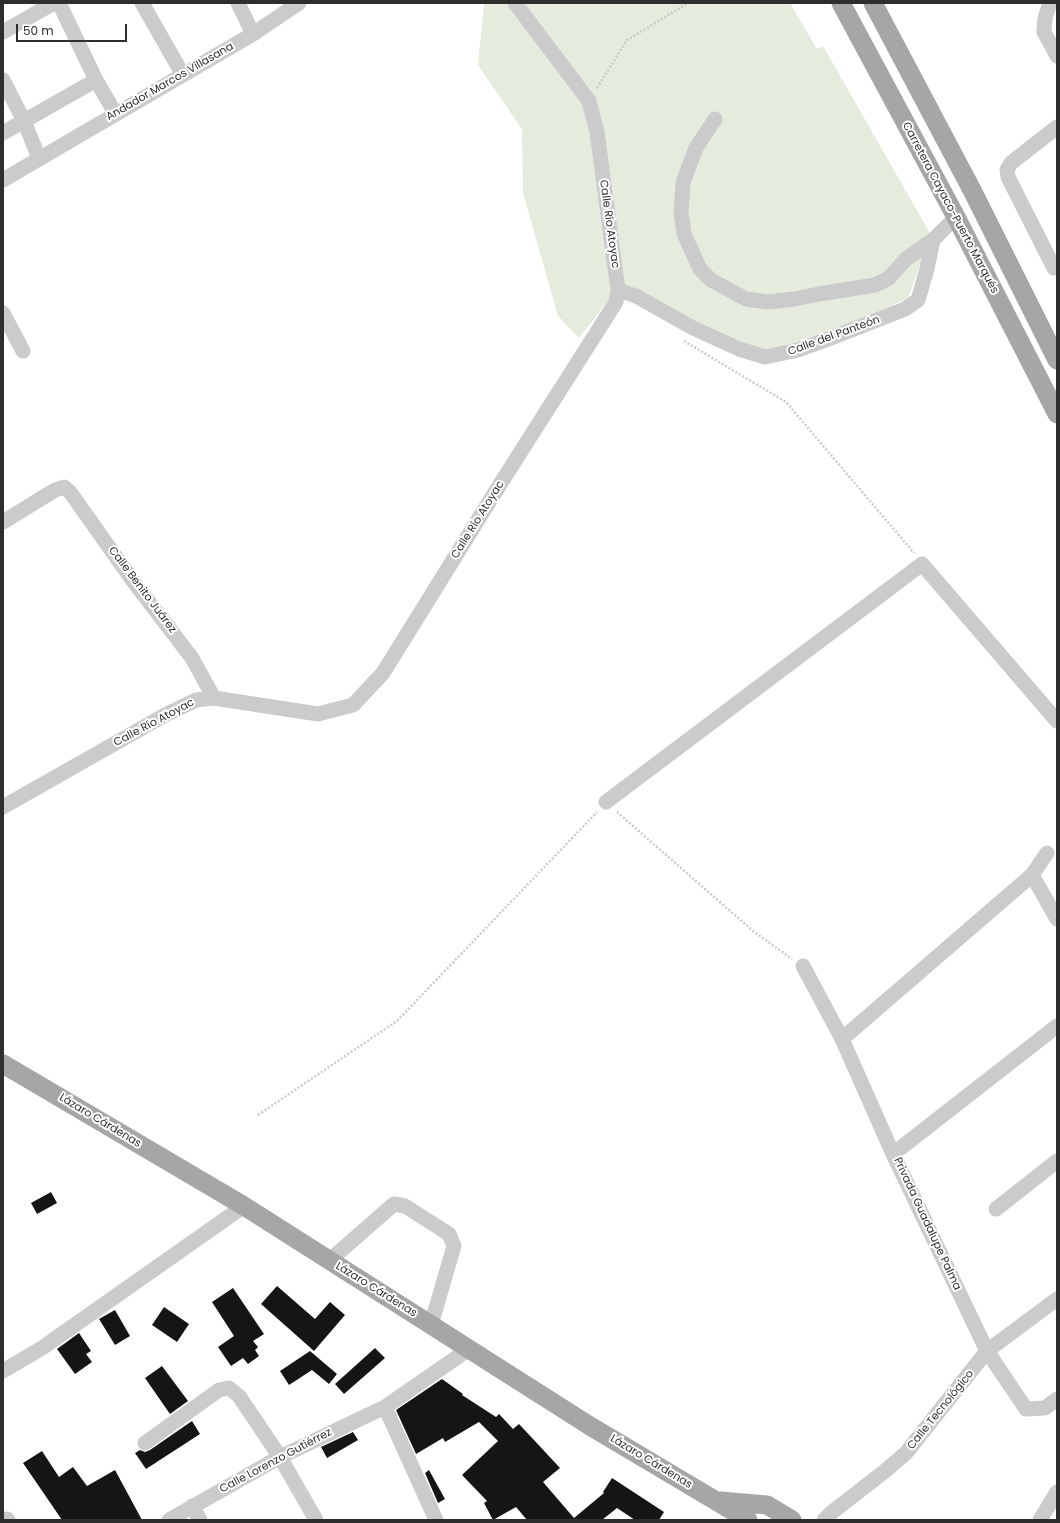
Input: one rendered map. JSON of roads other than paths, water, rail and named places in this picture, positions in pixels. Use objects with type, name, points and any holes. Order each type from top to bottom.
[{"type":"main road","name":"Carretera Cayaco-Puerto Marqués","points":[[841,3],[956,218],[1057,414]]},
{"type":"main road","points":[[873,3],[973,192],[1057,360]]},
{"type":"main road","name":"Lázaro Cárdenas","points":[[3,1064],[244,1206],[590,1426],[748,1520]]},
{"type":"main road","points":[[716,1501],[726,1520]]},
{"type":"main road","points":[[716,1501],[767,1505],[792,1520]]},
{"type":"street","points":[[3,32],[54,3]]},
{"type":"street","points":[[59,3],[96,80],[116,113]]},
{"type":"street","points":[[142,3],[183,75]]},
{"type":"street","points":[[238,3],[253,34]]},
{"type":"street","name":"Andador Marcos Villasana","points":[[3,180],[253,34],[299,3]]},
{"type":"street","name":"Calle Río Atoyac","points":[[3,807],[165,715],[196,700],[214,698],[318,714],[353,705],[383,673],[499,486],[616,302],[618,290],[597,132],[589,101],[515,3]]},
{"type":"street","points":[[1050,3],[1051,21],[1044,32],[1057,56]]},
{"type":"street","points":[[3,80],[24,121],[39,158]]},
{"type":"street","points":[[3,133],[96,80]]},
{"type":"street","points":[[715,119],[696,148],[683,183],[681,212],[684,234],[700,269],[710,280],[746,299],[768,302],[795,299],[875,285],[889,278],[906,259],[933,240],[956,218]]},
{"type":"street","points":[[1054,268],[1008,177],[1007,170],[1011,163],[1057,127]]},
{"type":"street","name":"Calle del Panteón","points":[[618,290],[636,296],[693,328],[739,349],[766,358],[798,350],[831,338],[905,309],[918,300],[933,240]]},
{"type":"street","points":[[4,315],[24,351]]},
{"type":"street","name":"Calle Benito Juárez","points":[[5,518],[55,490],[64,487],[70,492],[133,581],[192,658],[214,698]]},
{"type":"street","points":[[606,802],[922,564],[1057,721]]},
{"type":"street","points":[[842,1039],[1032,875],[1047,853]]},
{"type":"street","points":[[1032,875],[1057,919]]},
{"type":"street","points":[[803,966],[842,1039],[893,1154]]},
{"type":"street","name":"Privada Guadalupe Palma","points":[[1057,1026],[893,1154],[987,1351],[1026,1409],[1045,1408],[1057,1399]]},
{"type":"street","points":[[996,1209],[1057,1162]]},
{"type":"street","points":[[330,1260],[394,1204],[405,1206],[449,1234],[454,1246],[431,1325]]},
{"type":"street","points":[[3,1371],[42,1348],[244,1206]]},
{"type":"street","name":"Calle Tecnológico","points":[[824,1520],[906,1453],[987,1351],[1057,1299]]},
{"type":"street","name":"Calle Lorenzo Gutiérrez","points":[[169,1520],[280,1457],[385,1406],[469,1349]]},
{"type":"street","points":[[145,1443],[219,1390],[229,1388],[239,1396],[280,1457],[316,1520]]},
{"type":"street","points":[[385,1406],[436,1520]]},
{"type":"street","points":[[1040,1520],[1057,1492]]},
{"type":"street","points":[[192,1506],[200,1520]]}]
